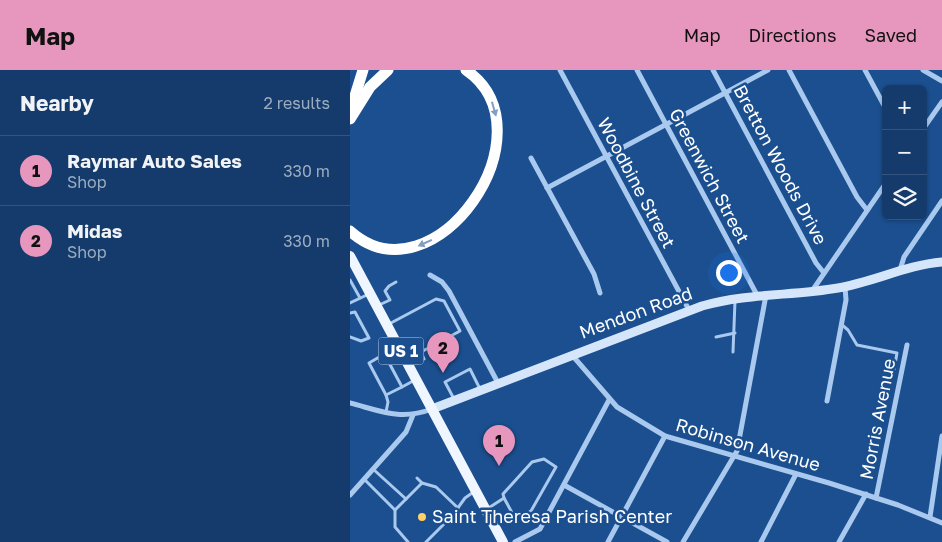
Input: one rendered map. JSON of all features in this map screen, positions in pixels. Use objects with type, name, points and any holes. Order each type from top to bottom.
[{"type":"highway","points":[[350,111],[363,70]]},
{"type":"highway","points":[[350,119],[370,87],[388,70]]},
{"type":"highway","points":[[350,231],[365,242],[378,247],[396,249],[416,246],[445,230],[473,201],[485,181],[493,157],[497,121],[489,95],[478,80],[466,70]]},
{"type":"main road","name":"US 1","points":[[350,256],[365,296],[377,306],[502,542]]},
{"type":"street","name":"Woodbine Street","points":[[560,70],[688,310]]},
{"type":"street","name":"Greenwich Street","points":[[637,70],[762,295]]},
{"type":"street","name":"Bretton Woods Drive","points":[[713,70],[816,263],[824,273]]},
{"type":"street","points":[[547,188],[768,70]]},
{"type":"street","points":[[789,70],[857,197],[867,210]]},
{"type":"street","points":[[865,70],[882,102]]},
{"type":"street","points":[[923,70],[942,81]]},
{"type":"street","points":[[927,123],[942,102]]},
{"type":"street","points":[[531,158],[594,274],[600,293]]},
{"type":"street","points":[[812,291],[882,189]]},
{"type":"street","points":[[900,270],[905,255],[942,201]]},
{"type":"street","name":"Mendon Road","points":[[350,403],[386,412],[413,415],[688,310],[735,298],[846,287],[918,264],[942,262]]},
{"type":"street","points":[[430,274],[439,280],[449,291],[498,383]]},
{"type":"street","points":[[827,401],[846,300],[846,287]]},
{"type":"street","points":[[683,542],[737,451],[762,295]]},
{"type":"street","name":"Morris Avenue","points":[[876,498],[907,345]]},
{"type":"street","name":"Robinson Avenue","points":[[571,355],[609,400],[665,436],[866,494],[942,523]]},
{"type":"street","points":[[515,542],[540,529],[609,400]]},
{"type":"street","points":[[350,495],[406,432],[413,415]]},
{"type":"street","points":[[608,542],[665,436]]},
{"type":"street","points":[[930,517],[942,436]]},
{"type":"street","points":[[761,542],[796,474]]},
{"type":"street","points":[[564,485],[667,542]]},
{"type":"street","points":[[839,542],[866,494]]},
{"type":"lane","points":[[350,280],[365,296],[350,303]]},
{"type":"lane","points":[[377,306],[390,300],[385,291],[396,282]]},
{"type":"lane","points":[[733,352],[735,298]]},
{"type":"lane","points":[[387,325],[436,299],[444,301],[460,331],[421,352],[424,359],[409,367]]},
{"type":"lane","points":[[350,313],[355,312],[369,338],[361,341],[350,337]]},
{"type":"lane","points":[[841,323],[848,330],[856,345],[897,353],[894,370]]},
{"type":"lane","points":[[716,338],[735,333]]},
{"type":"lane","points":[[388,359],[401,352]]},
{"type":"lane","points":[[386,412],[388,400],[369,363],[381,356],[388,359],[402,387]]},
{"type":"lane","points":[[454,400],[445,382],[470,370],[480,390]]},
{"type":"lane","points":[[386,395],[416,379]]},
{"type":"lane","points":[[544,459],[556,467],[531,511],[516,520],[504,498],[503,494],[532,462],[544,459]]},
{"type":"lane","points":[[373,469],[406,500]]},
{"type":"lane","points":[[416,478],[422,483],[436,487],[458,508]]},
{"type":"lane","points":[[364,479],[395,510],[395,527],[408,542]]},
{"type":"lane","points":[[395,510],[422,483]]},
{"type":"lane","points":[[426,542],[465,498],[475,490]]},
{"type":"lane","points":[[486,510],[504,498]]},
{"type":"lane","points":[[531,511],[543,523]]},
{"type":"place","name":"Midas","points":[[443,373]]},
{"type":"place","name":"Raymar Auto Sales","points":[[499,466]]},
{"type":"place","name":"Saint Theresa Parish Center","points":[[422,517]]}]
